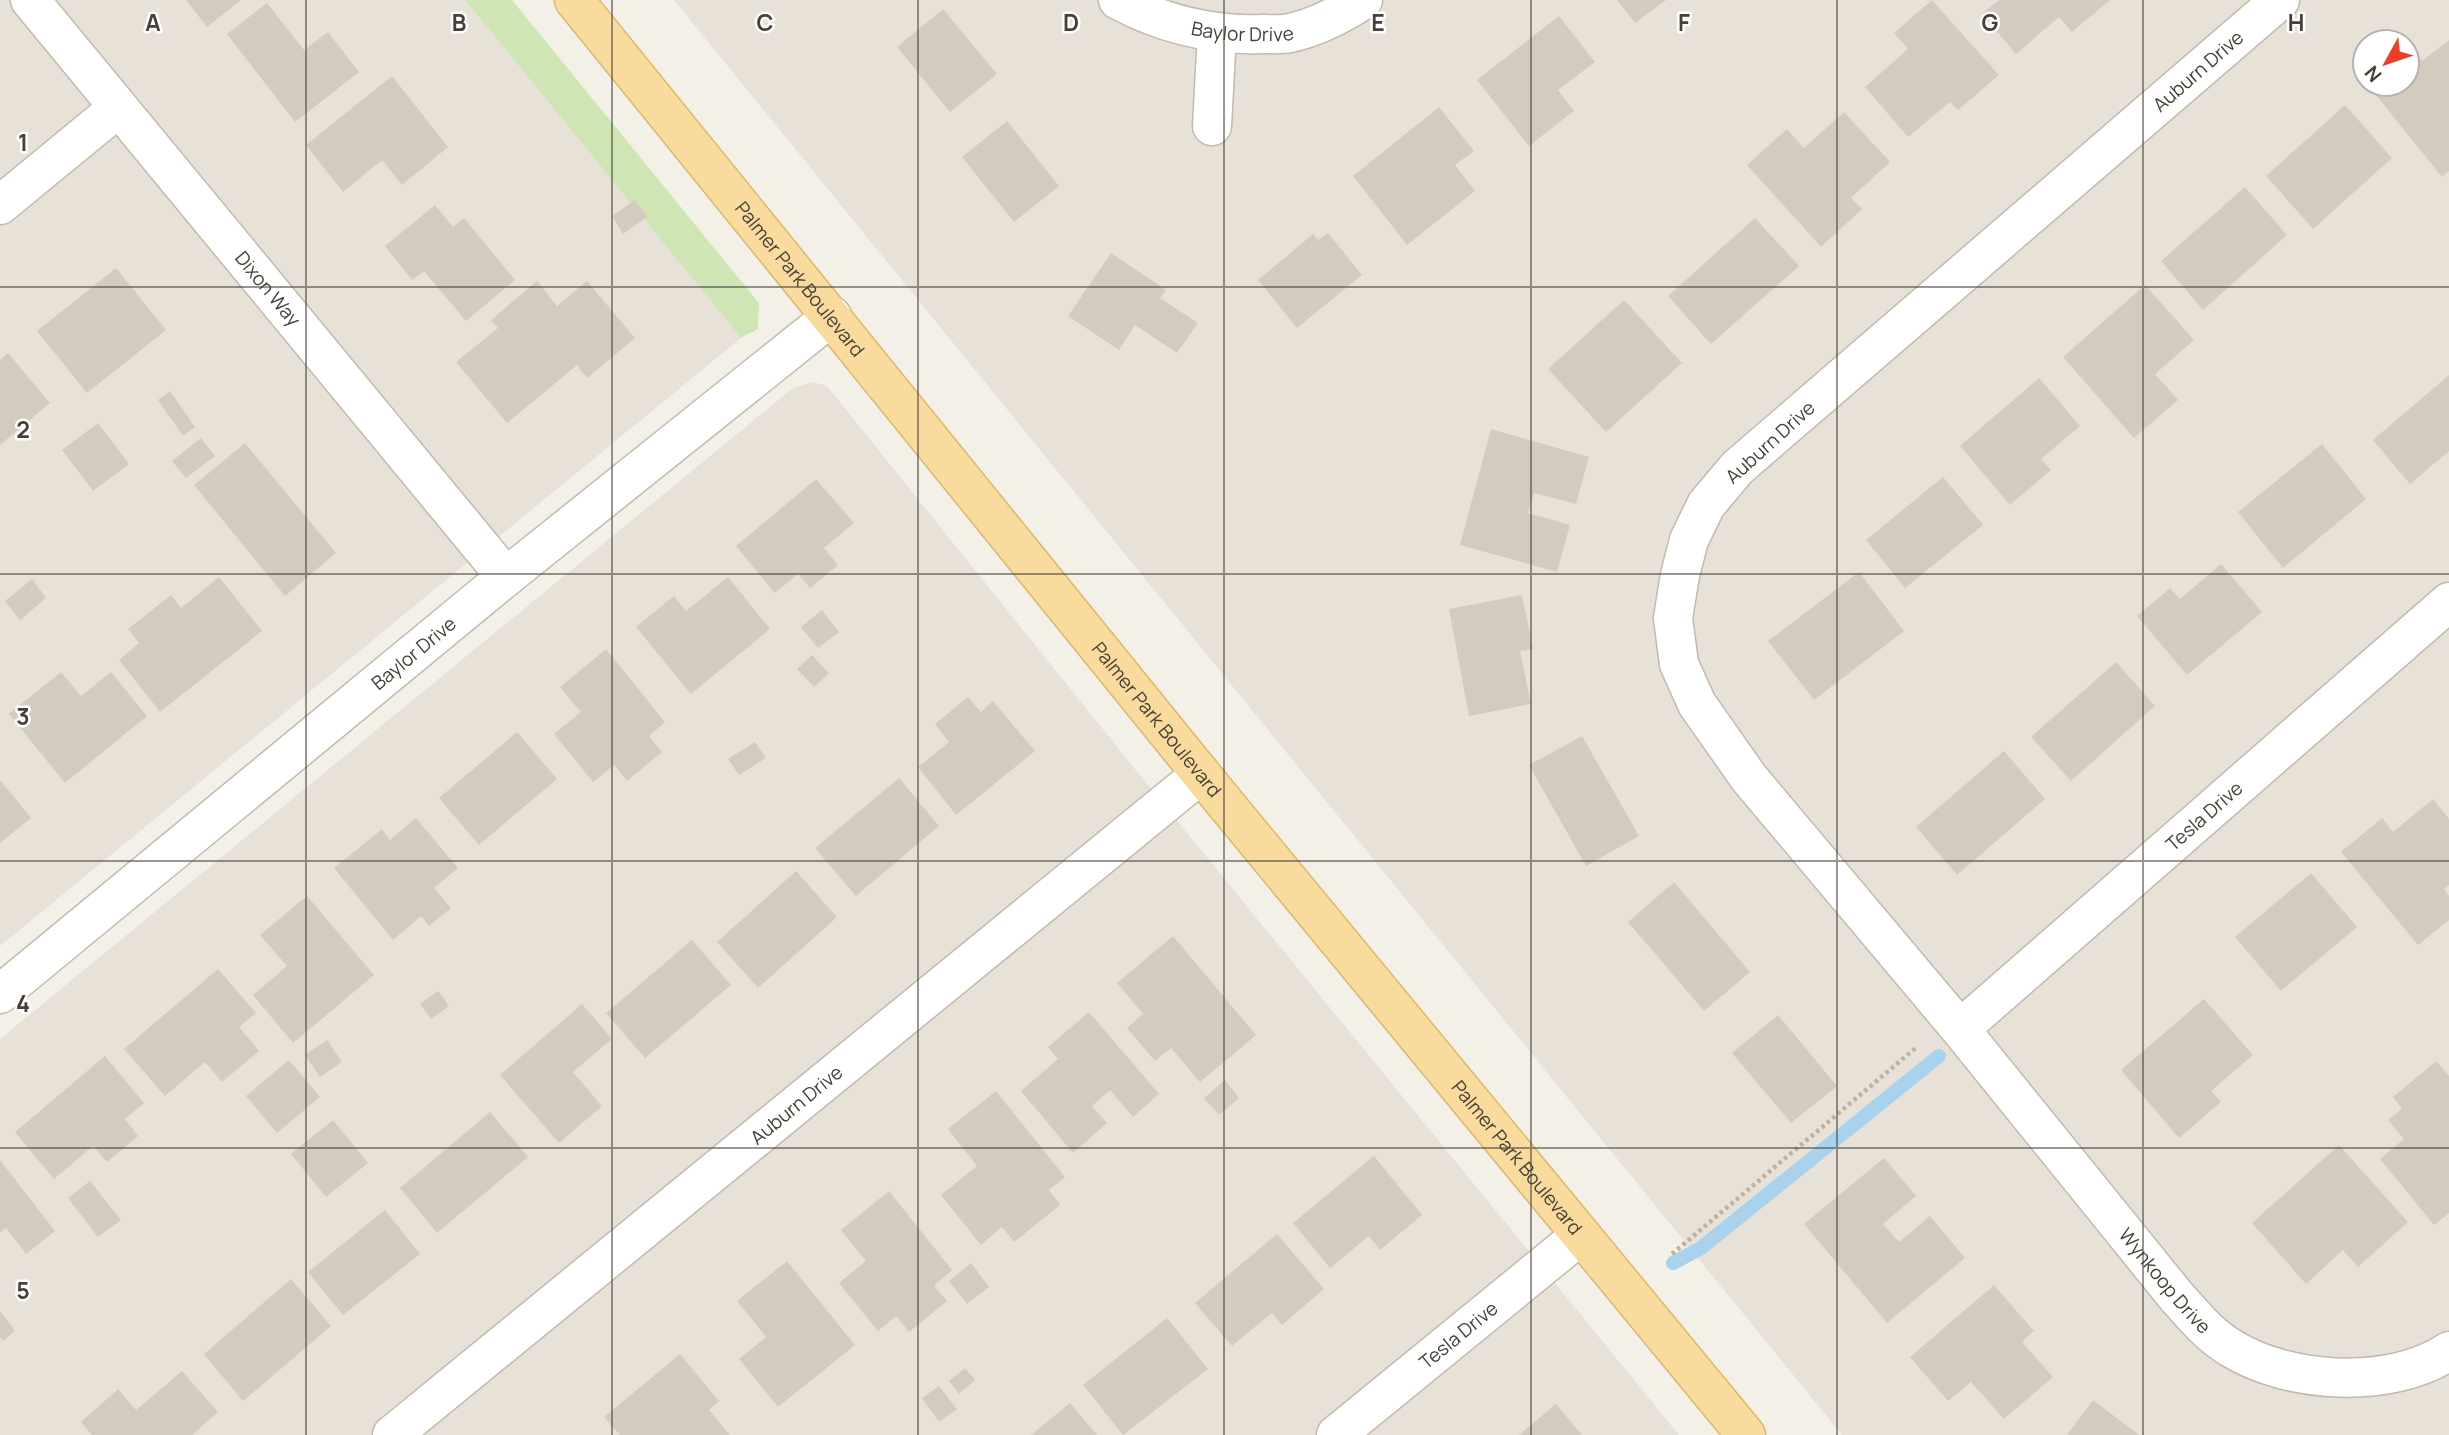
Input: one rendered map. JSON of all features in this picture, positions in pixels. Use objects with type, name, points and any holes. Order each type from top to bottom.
[{"type":"main road","name":"Palmer Park Boulevard","points":[[574,0],[1202,774],[1746,1435]]},
{"type":"street","name":"Dixon Way","points":[[30,0],[506,577]]},
{"type":"street","name":"Baylor Drive","points":[[1118,0],[1145,14],[1217,33],[1287,34],[1322,23],[1363,0]]},
{"type":"street","name":"Auburn Drive","points":[[1955,1024],[1749,778],[1696,704],[1679,664],[1673,618],[1689,540],[1706,505],[1737,468],[2280,0]]},
{"type":"street","points":[[1212,126],[1217,33]]},
{"type":"street","points":[[0,205],[118,108]]},
{"type":"street","name":"Baylor Drive","points":[[0,994],[506,577],[832,316]]},
{"type":"street","name":"Tesla Drive","points":[[1955,1024],[2449,602]]},
{"type":"street","name":"Auburn Drive","points":[[392,1435],[1202,774]]},
{"type":"street","name":"Wynkoop Drive","points":[[1955,1024],[2176,1296],[2204,1327],[2231,1348],[2272,1366],[2316,1378],[2358,1378],[2399,1372],[2449,1351]]},
{"type":"street","name":"Tesla Drive","points":[[1336,1435],[1581,1235]]},
{"type":"path","points":[[1672,1254],[1955,1024]]},
{"type":"shaded area","points":[[0,0],[465,0],[741,338],[0,946]]},
{"type":"shaded area","points":[[674,0],[2449,0],[2449,1435],[1842,1435]]},
{"type":"shaded area","points":[[813,382],[827,386],[1134,768],[1679,1435],[0,1435],[0,1039],[793,388]]},
{"type":"green space","points":[[465,0],[512,0],[759,303],[758,329],[741,338]]},
{"type":"building","points":[[186,0],[241,0],[207,27]]},
{"type":"building","points":[[1617,0],[1666,0],[1635,23]]},
{"type":"building","points":[[1932,0],[1999,75],[1958,110],[1950,102],[1908,137],[1865,87],[1908,49],[1894,33]]},
{"type":"building","points":[[1999,0],[2110,0],[2072,32],[2059,17],[2016,54],[1982,14]]},
{"type":"building","points":[[267,3],[304,50],[328,32],[359,72],[295,122],[227,34]]},
{"type":"building","points":[[943,9],[997,74],[950,112],[897,47]]},
{"type":"building","points":[[1559,16],[1595,62],[1558,90],[1574,111],[1529,146],[1477,80]]},
{"type":"building","points":[[2449,40],[2449,171],[2442,177],[2378,98],[2421,98],[2422,61]]},
{"type":"building","points":[[392,76],[448,147],[402,185],[382,160],[343,192],[306,145]]},
{"type":"building","points":[[2345,105],[2392,158],[2313,229],[2266,176]]},
{"type":"building","points":[[1439,107],[1474,151],[1455,165],[1475,191],[1407,245],[1353,176]]},
{"type":"building","points":[[1844,112],[1890,162],[1851,198],[1862,209],[1821,247],[1747,165],[1787,129],[1804,148]]},
{"type":"building","points":[[1007,121],[1059,186],[1014,222],[962,157]]},
{"type":"building","points":[[2245,187],[2287,235],[2203,310],[2161,261]]},
{"type":"building","points":[[635,200],[647,217],[623,234],[612,216]]},
{"type":"building","points":[[435,205],[453,227],[464,218],[515,280],[466,321],[424,271],[412,280],[385,246]]},
{"type":"building","points":[[1755,218],[1799,266],[1711,344],[1668,296]]},
{"type":"building","points":[[1328,233],[1362,275],[1297,328],[1258,280],[1313,234],[1318,240]]},
{"type":"building","points":[[1111,253],[1166,290],[1160,298],[1198,323],[1177,353],[1135,325],[1119,350],[1068,316]]},
{"type":"building","points":[[116,268],[166,330],[87,393],[37,331]]},
{"type":"building","points":[[537,281],[557,306],[587,281],[635,338],[587,378],[577,365],[507,423],[456,362],[498,328],[491,320]]},
{"type":"building","points":[[2145,285],[2194,340],[2155,374],[2178,400],[2134,438],[2063,357]]},
{"type":"building","points":[[1624,300],[1682,363],[1606,432],[1548,369]]},
{"type":"building","points":[[8,353],[50,403],[0,445],[0,360]]},
{"type":"building","points":[[2449,375],[2449,451],[2410,484],[2373,440]]},
{"type":"building","points":[[2039,378],[2080,426],[2041,459],[2051,470],[2010,505],[1960,446]]},
{"type":"building","points":[[170,391],[195,427],[183,436],[158,400]]},
{"type":"building","points":[[98,423],[129,464],[93,491],[62,450]]},
{"type":"building","points":[[1491,429],[1589,457],[1576,504],[1534,493],[1528,513],[1570,525],[1557,572],[1460,545]]},
{"type":"building","points":[[201,438],[215,456],[186,478],[172,461]]},
{"type":"building","points":[[245,443],[336,553],[285,596],[194,485]]},
{"type":"building","points":[[2322,444],[2366,499],[2283,568],[2238,512]]},
{"type":"building","points":[[1943,477],[1983,525],[1905,588],[1866,540]]},
{"type":"building","points":[[816,479],[854,523],[824,548],[838,565],[810,588],[798,574],[775,593],[736,546]]},
{"type":"building","points":[[2221,564],[2262,612],[2187,675],[2137,616],[2170,588],[2180,599]]},
{"type":"building","points":[[1859,572],[1904,631],[1814,700],[1768,641]]},
{"type":"building","points":[[219,577],[262,631],[160,712],[119,660],[139,643],[128,629],[171,595],[181,608]]},
{"type":"building","points":[[728,577],[770,629],[691,694],[636,627],[674,596],[686,611]]},
{"type":"building","points":[[32,579],[46,598],[20,620],[5,601]]},
{"type":"building","points":[[1522,595],[1533,649],[1520,651],[1531,704],[1469,716],[1449,609]]},
{"type":"building","points":[[822,610],[839,632],[818,648],[801,627]]},
{"type":"building","points":[[606,649],[665,722],[649,736],[662,752],[627,781],[614,765],[593,782],[554,734],[581,712],[560,687]]},
{"type":"building","points":[[812,655],[829,673],[814,687],[797,669]]},
{"type":"building","points":[[2116,662],[2155,706],[2071,781],[2031,737]]},
{"type":"building","points":[[61,672],[81,696],[111,672],[147,716],[65,783],[9,714]]},
{"type":"building","points":[[968,697],[981,712],[993,701],[1035,751],[956,815],[918,767],[949,742],[935,724]]},
{"type":"building","points":[[517,732],[557,779],[479,845],[439,798]]},
{"type":"building","points":[[1582,736],[1639,836],[1586,866],[1529,765]]},
{"type":"building","points":[[755,742],[766,758],[739,775],[728,759]]},
{"type":"building","points":[[2004,751],[2045,799],[1957,875],[1916,827]]},
{"type":"building","points":[[899,778],[939,826],[856,896],[815,848]]},
{"type":"building","points":[[0,780],[31,818],[0,843]]},
{"type":"building","points":[[2433,799],[2449,819],[2449,885],[2444,889],[2449,896],[2449,920],[2418,945],[2341,852],[2382,818],[2393,832]]},
{"type":"building","points":[[416,818],[458,868],[434,888],[451,908],[429,926],[421,916],[393,940],[334,868],[382,829],[390,840]]},
{"type":"building","points":[[796,871],[837,917],[758,988],[717,942]]},
{"type":"building","points":[[2311,873],[2357,927],[2281,991],[2235,937]]},
{"type":"building","points":[[1674,882],[1750,972],[1704,1011],[1628,922]]},
{"type":"building","points":[[307,896],[374,975],[293,1043],[253,995],[287,966],[260,935]]},
{"type":"building","points":[[1173,936],[1256,1035],[1200,1082],[1171,1048],[1155,1061],[1127,1028],[1143,1014],[1117,983]]},
{"type":"building","points":[[692,940],[731,985],[645,1058],[606,1013]]},
{"type":"building","points":[[218,969],[256,1013],[239,1027],[259,1051],[222,1082],[205,1062],[165,1096],[124,1049]]},
{"type":"building","points":[[438,991],[449,1006],[431,1019],[420,1004]]},
{"type":"building","points":[[2204,999],[2253,1055],[2211,1091],[2221,1102],[2179,1138],[2121,1070]]},
{"type":"building","points":[[582,1004],[612,1039],[573,1072],[602,1106],[559,1143],[500,1075]]},
{"type":"building","points":[[1089,1012],[1159,1094],[1133,1117],[1110,1090],[1092,1106],[1107,1123],[1073,1153],[1021,1091],[1058,1059],[1048,1047]]},
{"type":"building","points":[[1778,1015],[1837,1086],[1791,1123],[1732,1053]]},
{"type":"building","points":[[327,1040],[342,1062],[320,1077],[305,1055]]},
{"type":"building","points":[[105,1056],[144,1103],[125,1119],[138,1136],[107,1162],[93,1146],[54,1179],[15,1132]]},
{"type":"building","points":[[289,1060],[320,1097],[277,1133],[246,1096]]},
{"type":"building","points":[[2436,1061],[2449,1076],[2449,1213],[2434,1225],[2380,1159],[2404,1139],[2388,1120],[2402,1109],[2393,1097]]},
{"type":"building","points":[[1225,1080],[1239,1098],[1219,1115],[1204,1098]]},
{"type":"building","points":[[996,1091],[1065,1177],[1049,1190],[1060,1205],[1014,1242],[1002,1227],[981,1245],[941,1195],[977,1166],[948,1129]]},
{"type":"building","points":[[490,1112],[528,1157],[437,1233],[400,1188]]},
{"type":"building","points":[[333,1120],[368,1163],[326,1197],[291,1154]]},
{"type":"building","points":[[2339,1145],[2408,1222],[2358,1267],[2343,1250],[2306,1284],[2252,1223]]},
{"type":"building","points":[[1374,1156],[1422,1215],[1380,1250],[1369,1236],[1330,1268],[1293,1223]]},
{"type":"building","points":[[1884,1158],[1916,1196],[1883,1224],[1899,1242],[1930,1216],[1965,1258],[1887,1323],[1804,1224]]},
{"type":"building","points":[[0,1160],[55,1231],[26,1254],[6,1228],[0,1233]]},
{"type":"building","points":[[90,1181],[121,1220],[98,1237],[68,1198]]},
{"type":"building","points":[[889,1191],[952,1270],[934,1286],[947,1301],[909,1332],[896,1316],[878,1331],[839,1283],[866,1261],[841,1230]]},
{"type":"building","points":[[385,1210],[420,1254],[343,1315],[308,1272]]},
{"type":"building","points":[[1277,1234],[1324,1289],[1282,1325],[1272,1313],[1232,1346],[1195,1303]]},
{"type":"building","points":[[787,1261],[855,1345],[778,1407],[739,1359],[766,1337],[737,1301]]},
{"type":"building","points":[[971,1263],[989,1287],[967,1304],[949,1281]]},
{"type":"building","points":[[291,1279],[331,1326],[243,1401],[204,1354]]},
{"type":"building","points":[[1994,1285],[2034,1331],[2022,1342],[2053,1377],[2004,1419],[1971,1382],[1948,1401],[1910,1357]]},
{"type":"building","points":[[0,1311],[15,1331],[3,1341],[0,1337]]},
{"type":"building","points":[[1167,1318],[1208,1369],[1123,1435],[1083,1385]]},
{"type":"building","points":[[680,1354],[719,1401],[709,1410],[730,1435],[620,1435],[604,1417]]},
{"type":"building","points":[[965,1368],[975,1380],[959,1394],[949,1381]]},
{"type":"building","points":[[182,1371],[218,1412],[192,1435],[92,1435],[81,1422],[118,1389],[136,1410]]},
{"type":"building","points":[[939,1386],[957,1409],[939,1422],[922,1398]]},
{"type":"building","points":[[2093,1400],[2139,1435],[2067,1435]]},
{"type":"building","points":[[1070,1403],[1097,1435],[1031,1435]]},
{"type":"building","points":[[1556,1404],[1582,1435],[1519,1435]]},
{"type":"waterway","points":[[1673,1263],[1701,1248],[1939,1056]]}]
